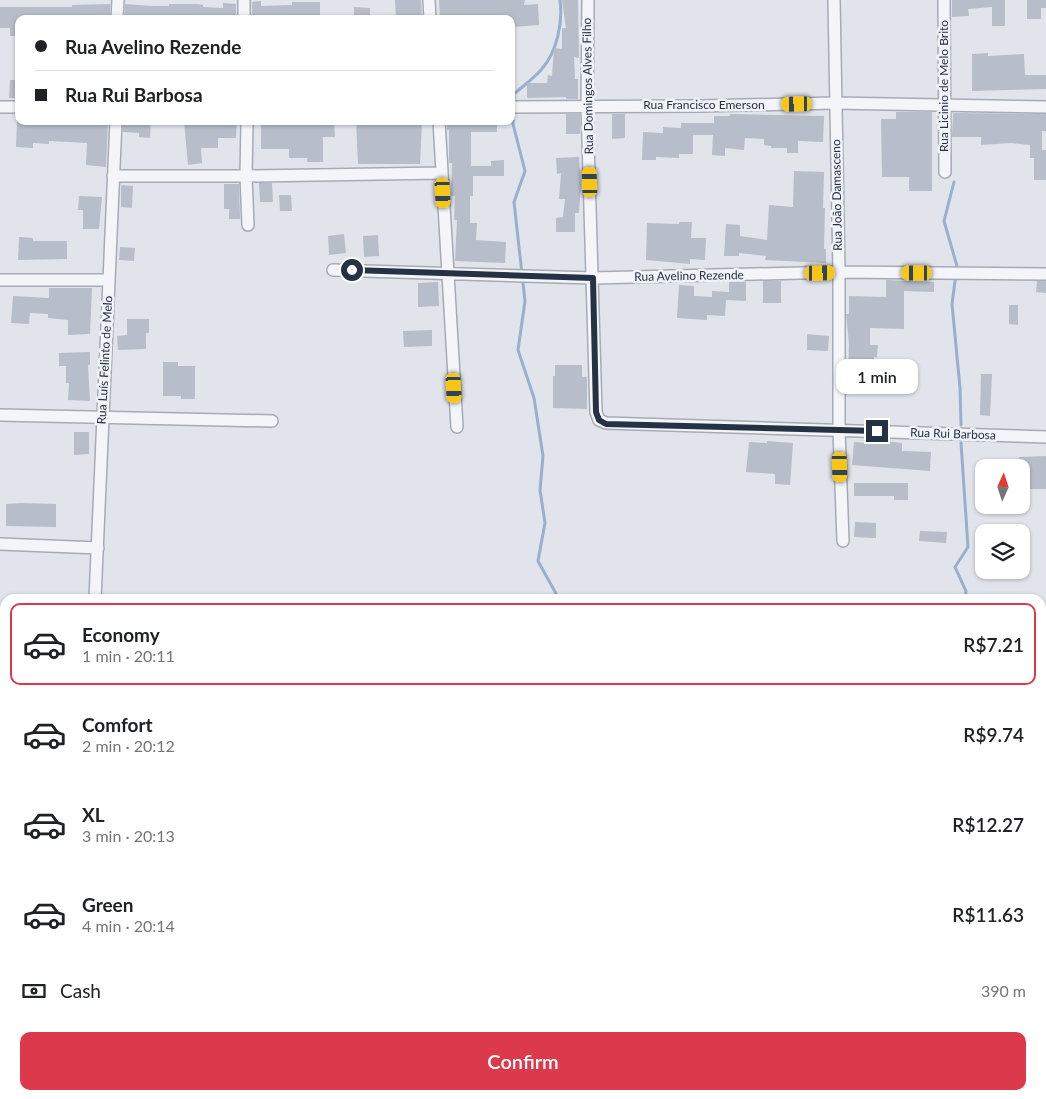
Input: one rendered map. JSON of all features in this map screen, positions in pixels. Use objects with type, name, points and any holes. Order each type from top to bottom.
[{"type":"street","points":[[117,15],[118,0]]},
{"type":"street","points":[[244,0],[244,15]]},
{"type":"street","points":[[429,0],[430,15]]},
{"type":"street","name":"Rua Domingos Alves Filho","points":[[588,0],[587,106],[596,412]]},
{"type":"street","name":"Rua João Damasceno","points":[[834,0],[839,272],[839,430],[843,541]]},
{"type":"street","name":"Rua Licinio de Melo Brito","points":[[944,0],[944,172]]},
{"type":"street","name":"Rua Francisco Emerson","points":[[515,107],[835,104],[1046,107]]},
{"type":"street","points":[[0,107],[15,107]]},
{"type":"street","name":"Rua Luís Felinto de Melo","points":[[95,594],[116,125]]},
{"type":"street","points":[[247,125],[248,225]]},
{"type":"street","points":[[439,125],[457,427]]},
{"type":"street","points":[[113,176],[442,173]]},
{"type":"street","name":"Rua Avelino Rezende","points":[[333,270],[447,272],[593,278],[839,272],[1046,274]]},
{"type":"street","points":[[0,280],[109,280]]},
{"type":"street","name":"Rua Rui Barbosa","points":[[596,412],[599,420],[606,424],[1046,437]]},
{"type":"street","points":[[0,415],[272,421]]},
{"type":"street","points":[[0,544],[98,548]]},
{"type":"building","points":[[395,0],[421,0],[422,15],[396,15]]},
{"type":"building","points":[[439,0],[525,0],[524,5],[538,4],[539,25],[515,27],[515,15],[440,15]]},
{"type":"building","points":[[562,0],[578,0],[579,58],[574,57],[575,79],[578,79],[578,99],[566,99],[566,97],[527,98],[527,83],[547,83],[548,75],[552,76],[554,48],[562,49],[562,28],[566,28]]},
{"type":"building","points":[[952,0],[1005,0],[1005,26],[992,26],[992,7],[968,9],[969,16],[952,17]]},
{"type":"building","points":[[1027,0],[1046,0],[1046,8],[1041,8],[1041,19],[1027,19]]},
{"type":"building","points":[[261,1],[261,6],[292,5],[292,2],[320,2],[320,15],[252,15],[252,2]]},
{"type":"building","points":[[223,3],[236,4],[236,15],[125,15],[125,4],[169,6],[169,4],[198,4],[203,5],[203,7],[223,8]]},
{"type":"building","points":[[110,4],[110,15],[15,15],[15,36],[10,36],[10,28],[0,28],[0,7],[72,7],[72,5]]},
{"type":"building","points":[[354,7],[370,8],[370,15],[354,15]]},
{"type":"building","points":[[988,53],[988,56],[1024,54],[1025,75],[1046,75],[1046,89],[972,91],[972,54]]},
{"type":"building","points":[[10,80],[15,80],[15,98],[9,98]]},
{"type":"building","points":[[896,112],[932,112],[932,191],[909,191],[909,177],[882,177],[881,119],[896,119]]},
{"type":"building","points":[[953,113],[1046,114],[1046,131],[1042,131],[1042,150],[1046,150],[1046,180],[1034,180],[1034,158],[1030,158],[1030,145],[1011,143],[981,145],[981,137],[952,137]]},
{"type":"building","points":[[566,114],[580,114],[580,134],[566,134]]},
{"type":"building","points":[[612,114],[625,114],[625,138],[612,139]]},
{"type":"building","points":[[730,114],[824,116],[823,142],[798,141],[798,153],[787,153],[787,148],[771,148],[771,146],[764,145],[764,139],[745,138],[744,150],[725,148],[725,156],[712,155],[713,135],[693,135],[693,154],[679,154],[679,158],[656,157],[656,160],[642,160],[643,132],[663,133],[663,127],[681,128],[681,123],[714,123],[714,116],[730,116]]},
{"type":"building","points":[[17,125],[108,125],[106,167],[86,165],[87,143],[49,141],[49,144],[33,143],[33,148],[16,147]]},
{"type":"building","points":[[123,125],[151,125],[150,138],[139,137],[139,133],[123,132]]},
{"type":"building","points":[[184,125],[237,125],[236,138],[218,138],[218,148],[201,148],[202,163],[188,165]]},
{"type":"building","points":[[261,125],[334,125],[335,137],[323,137],[323,162],[307,162],[307,158],[289,158],[289,149],[261,149]]},
{"type":"building","points":[[356,125],[422,125],[420,164],[358,164]]},
{"type":"building","points":[[447,125],[497,125],[497,132],[471,132],[471,166],[491,166],[491,161],[504,160],[504,176],[473,176],[473,196],[470,196],[470,223],[477,223],[476,240],[506,242],[505,263],[455,261],[457,220],[454,220],[455,196],[451,196],[452,163],[449,163],[449,130],[447,130]]},
{"type":"building","points":[[579,157],[581,185],[579,213],[575,213],[575,232],[556,232],[556,218],[563,217],[565,199],[559,199],[561,173],[557,174],[556,158]]},
{"type":"building","points":[[794,171],[824,172],[823,208],[825,208],[824,249],[826,249],[826,263],[765,260],[766,256],[739,253],[739,256],[724,256],[726,224],[740,225],[740,236],[767,240],[769,205],[793,207]]},
{"type":"building","points":[[259,183],[272,183],[273,202],[260,202]]},
{"type":"building","points":[[224,184],[239,184],[240,219],[229,219],[229,209],[224,209]]},
{"type":"building","points":[[121,185],[133,186],[132,208],[121,207]]},
{"type":"building","points":[[279,195],[291,195],[292,211],[280,211]]},
{"type":"building","points":[[79,196],[102,197],[99,229],[83,229],[83,210],[78,210]]},
{"type":"building","points":[[679,222],[692,222],[691,238],[706,238],[705,260],[690,259],[690,264],[646,260],[647,223],[679,224]]},
{"type":"building","points":[[344,234],[346,253],[329,255],[328,236]]},
{"type":"building","points":[[378,235],[379,256],[364,257],[363,236]]},
{"type":"building","points":[[19,237],[33,238],[33,241],[67,241],[67,259],[18,260]]},
{"type":"building","points":[[120,247],[135,248],[134,261],[119,260]]},
{"type":"building","points":[[886,280],[934,282],[934,292],[904,291],[904,329],[870,328],[870,345],[878,345],[877,357],[874,357],[874,373],[868,373],[868,382],[855,381],[855,373],[848,373],[849,343],[846,314],[849,314],[849,296],[886,297]]},
{"type":"building","points":[[763,281],[781,281],[781,303],[763,303]]},
{"type":"building","points":[[1037,281],[1046,281],[1046,293],[1036,292]]},
{"type":"building","points":[[438,282],[439,306],[418,307],[418,283]]},
{"type":"building","points":[[729,282],[746,282],[746,301],[726,300],[725,316],[707,315],[707,320],[677,318],[679,285],[694,286],[694,296],[712,297],[712,291],[729,292]]},
{"type":"building","points":[[49,288],[92,288],[90,334],[68,335],[68,320],[48,318],[48,314],[30,313],[29,324],[11,323],[13,296],[49,298]]},
{"type":"building","points":[[1009,305],[1018,305],[1018,325],[1009,324]]},
{"type":"building","points":[[127,319],[149,319],[149,333],[146,333],[146,349],[118,350],[117,336],[127,335]]},
{"type":"building","points":[[432,330],[432,346],[404,347],[403,331]]},
{"type":"building","points":[[807,334],[829,336],[828,351],[807,350]]},
{"type":"building","points":[[90,352],[90,365],[88,365],[90,401],[68,400],[69,383],[66,383],[66,366],[59,366],[59,353]]},
{"type":"building","points":[[163,362],[178,362],[178,366],[195,366],[195,399],[181,399],[181,396],[163,396]]},
{"type":"building","points":[[555,365],[582,365],[582,377],[587,377],[587,409],[553,408]]},
{"type":"building","points":[[981,374],[992,374],[990,416],[980,415]]},
{"type":"building","points":[[74,432],[89,432],[89,454],[74,455]]},
{"type":"building","points":[[767,441],[793,443],[790,485],[775,484],[775,474],[746,472],[749,442],[767,443]]},
{"type":"building","points":[[885,441],[902,443],[902,451],[931,452],[930,471],[852,465],[854,442],[885,444]]},
{"type":"building","points":[[1046,456],[1046,489],[1030,489],[1030,459],[1019,459],[1019,457]]},
{"type":"building","points":[[854,483],[908,483],[908,500],[894,500],[894,496],[854,496]]},
{"type":"building","points":[[6,504],[56,504],[56,527],[6,526]]},
{"type":"building","points":[[855,522],[876,523],[876,538],[854,537]]},
{"type":"building","points":[[920,531],[947,532],[946,543],[919,541]]},
{"type":"waterway","points":[[515,93],[541,70],[551,55],[560,28],[560,0]]},
{"type":"waterway","points":[[513,125],[525,171],[514,202],[525,301],[518,350],[534,398],[543,456],[540,490],[545,523],[538,561],[556,594]]},
{"type":"waterway","points":[[954,182],[944,221],[957,266],[952,304],[960,388],[961,425]]},
{"type":"waterway","points":[[961,443],[968,547],[955,567],[966,594]]},
{"type":"route","points":[[352,270],[593,278],[596,412],[599,420],[606,424],[877,431]]}]
